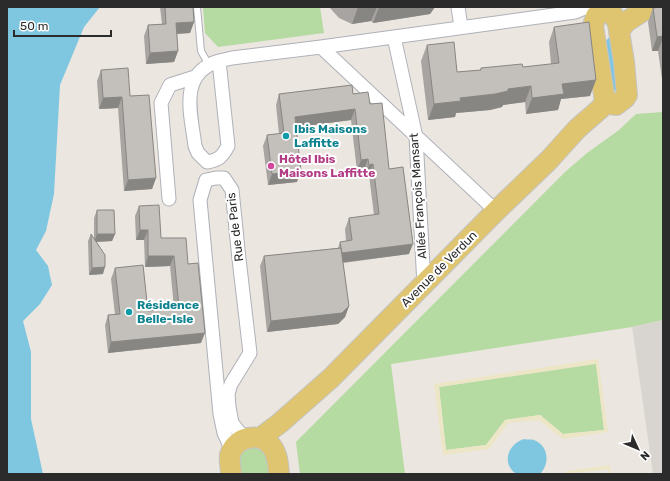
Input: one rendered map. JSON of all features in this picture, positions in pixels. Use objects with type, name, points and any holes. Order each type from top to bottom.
[{"type":"main road","points":[[619,31],[626,22],[649,7]]},
{"type":"main road","points":[[596,11],[611,12],[618,23],[619,31],[627,92],[625,98],[616,105],[605,101],[593,26],[596,11]]},
{"type":"main road","name":"Avenue de Verdun","points":[[549,160],[585,137],[611,116],[618,110],[625,98]]},
{"type":"main road","name":"Avenue de Verdun","points":[[246,442],[280,423],[331,378],[496,211],[549,160],[577,129],[601,108],[605,101]]},
{"type":"main road","name":"Avenue de Verdun","points":[[276,454],[288,430],[331,378]]},
{"type":"main road","points":[[230,473],[230,460],[246,442],[271,445],[276,454],[279,474]]},
{"type":"street","points":[[458,7],[461,27]]},
{"type":"street","points":[[214,63],[228,146],[223,156],[207,162],[198,153],[194,146],[190,92],[195,77],[202,70],[214,63],[232,58],[461,27],[596,11]]},
{"type":"street","name":"Allée François Mansart","points":[[394,37],[416,137],[424,285]]},
{"type":"street","points":[[321,47],[496,211]]},
{"type":"street","points":[[169,199],[161,103],[170,85],[195,77]]},
{"type":"street","name":"Rue de Paris","points":[[216,178],[224,178],[232,190],[250,353],[231,384],[228,394],[232,423],[246,442],[224,433],[220,414],[200,200],[206,180],[216,178]]},
{"type":"lane","points":[[197,7],[201,51],[214,63]]},
{"type":"green space","points":[[203,7],[320,7],[324,33],[218,47],[205,33]]},
{"type":"green space","points":[[663,112],[663,320],[632,327],[391,364],[405,474],[300,474],[296,442],[565,172],[587,153],[619,130],[636,114]]},
{"type":"green space","points":[[596,363],[604,430],[563,434],[540,415],[505,420],[486,445],[446,450],[439,387]]},
{"type":"green space","points":[[252,447],[259,448],[266,452],[271,474],[239,474],[239,460],[241,454]]},
{"type":"sand","points":[[598,359],[608,432],[563,439],[539,420],[508,423],[489,449],[443,455],[434,384]],"holes":[[[596,364],[604,430],[563,434],[540,415],[505,420],[486,445],[446,450],[439,387]]]},
{"type":"sand","points":[[610,465],[611,474],[609,474],[608,469],[564,474],[567,471]]},
{"type":"shaded area","points":[[663,320],[663,474],[653,474],[632,327]]},
{"type":"water","points":[[7,7],[100,7],[84,27],[60,85],[54,194],[46,231],[36,250],[48,266],[52,285],[40,304],[23,321],[31,352],[31,419],[43,474],[7,474]]},
{"type":"water","points":[[610,36],[612,37],[617,90],[615,91],[611,87],[606,41]]},
{"type":"water","points":[[524,439],[534,440],[543,446],[546,460],[540,474],[516,474],[511,470],[508,459],[510,449],[518,441]]},
{"type":"building","points":[[165,7],[193,7],[194,22],[176,23],[178,51],[150,53],[148,25],[166,24]]},
{"type":"building","points":[[663,7],[663,36],[657,37],[653,8]]},
{"type":"building","points":[[589,22],[596,80],[562,84],[564,94],[532,98],[531,86],[508,89],[508,91],[495,94],[460,98],[461,101],[434,104],[427,45],[454,42],[457,72],[522,64],[523,67],[559,63],[554,27]]},
{"type":"building","points":[[128,68],[130,96],[149,95],[156,178],[128,180],[122,97],[103,98],[101,70]]},
{"type":"building","points":[[352,85],[353,94],[368,92],[370,104],[382,103],[389,169],[403,167],[413,244],[342,253],[340,242],[352,240],[349,218],[379,214],[373,164],[369,165],[368,159],[361,160],[355,109],[295,117],[301,171],[272,174],[267,135],[284,133],[279,94]]},
{"type":"building","points":[[159,205],[161,238],[186,238],[188,264],[198,263],[205,333],[111,342],[108,315],[120,314],[115,268],[143,265],[148,311],[179,308],[174,256],[148,256],[148,230],[140,230],[139,206]]},
{"type":"building","points":[[97,210],[114,210],[115,234],[97,234]]},
{"type":"building","points":[[91,234],[105,255],[105,267],[92,268]]},
{"type":"building","points":[[341,248],[349,306],[342,313],[271,321],[264,256]]},
{"type":"place","name":"Ibis Maisons Laffitte","points":[[286,136]]},
{"type":"place","name":"Hôtel Ibis Maisons Laffitte","points":[[271,166]]},
{"type":"place","name":"Résidence Belle-Isle","points":[[129,312]]}]
